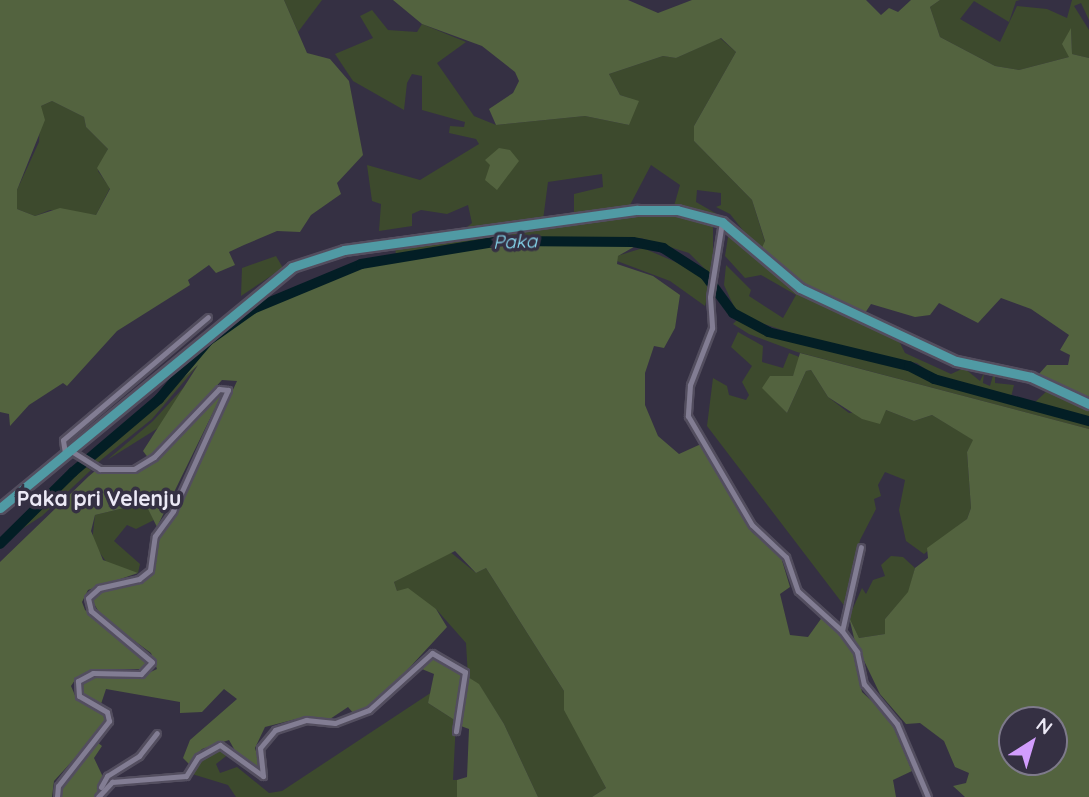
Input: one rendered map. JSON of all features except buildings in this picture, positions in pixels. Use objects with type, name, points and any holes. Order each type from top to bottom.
[{"type":"main road","points":[[0,508],[234,311],[306,260],[637,210],[677,210],[722,222],[800,288],[956,361],[1031,377],[1089,404]]},
{"type":"street","points":[[722,222],[716,273],[710,297],[712,328],[687,402],[694,432],[736,489],[752,525],[786,557],[797,591],[842,631],[857,652],[869,693],[897,724],[928,797]]},
{"type":"street","points":[[57,797],[58,786],[109,721],[107,712],[79,696],[78,681],[93,673],[141,674],[152,662],[91,611],[88,598],[99,587],[139,579],[150,569],[155,536],[173,511],[228,390],[219,389],[146,464],[125,471],[94,467],[67,452],[63,440],[208,317]]},
{"type":"street","points":[[842,631],[861,547]]},
{"type":"street","points":[[99,794],[120,780],[186,776],[198,757],[220,744],[263,776],[260,748],[275,730],[306,720],[335,723],[369,710],[432,653],[465,672],[456,732]]},
{"type":"street","points":[[99,794],[107,776],[139,756],[157,733]]},
{"type":"green space","points":[[0,0],[284,0],[307,53],[330,59],[349,81],[363,155],[337,183],[341,194],[311,215],[300,232],[277,231],[229,252],[235,265],[216,273],[209,265],[188,280],[190,285],[117,331],[67,386],[63,383],[29,405],[10,426],[9,414],[0,412]],"holes":[[[52,101],[84,117],[86,127],[108,149],[97,168],[110,189],[96,215],[60,208],[35,216],[17,209],[17,190],[45,120],[41,106]]]},
{"type":"green space","points":[[284,0],[322,0],[298,32]]},
{"type":"green space","points":[[393,0],[628,0],[658,13],[692,0],[866,0],[881,15],[889,8],[898,12],[911,0],[940,0],[930,7],[940,37],[995,66],[1019,70],[1069,57],[1062,44],[1071,28],[1072,54],[1089,58],[1089,401],[1038,375],[1047,365],[1068,365],[1070,355],[1060,350],[1069,335],[1031,309],[1001,298],[978,323],[939,303],[930,315],[915,317],[871,304],[865,313],[799,284],[760,252],[765,241],[752,200],[694,141],[694,126],[736,52],[721,38],[676,58],[663,56],[609,74],[620,95],[639,101],[629,125],[585,116],[496,125],[489,109],[513,93],[519,81],[515,72],[482,46],[422,24]]},
{"type":"green space","points":[[940,0],[1020,0],[1016,1],[1009,22],[974,1],[960,19],[1000,42],[1017,6],[1047,9],[1067,18],[1072,0],[1089,0],[1089,20],[1081,3],[1074,6],[1089,30],[1089,58],[1072,54],[1071,29],[1069,57],[1019,70],[995,66],[940,37],[930,7]]},
{"type":"green space","points":[[372,10],[388,30],[417,32],[422,24],[466,42],[437,63],[474,116],[496,125],[585,116],[629,125],[629,98],[620,95],[609,74],[663,56],[676,58],[720,38],[736,52],[694,126],[694,141],[752,200],[765,242],[760,252],[730,214],[716,207],[721,205],[721,193],[697,190],[696,202],[722,217],[674,206],[680,185],[651,165],[630,205],[574,214],[574,194],[603,187],[602,174],[548,182],[543,220],[462,231],[472,223],[468,205],[447,214],[421,210],[412,214],[412,226],[379,231],[381,204],[372,201],[367,165],[420,180],[479,144],[476,139],[449,133],[450,126],[464,127],[465,122],[422,110],[422,76],[412,74],[407,83],[404,110],[353,81],[335,54],[373,38],[360,16]]},
{"type":"green space","points":[[52,101],[84,117],[86,127],[108,149],[98,171],[110,188],[96,215],[50,210],[35,216],[17,209],[17,190],[39,142],[41,106]]},
{"type":"green space","points":[[499,148],[510,150],[519,161],[497,190],[485,180],[490,165],[485,160]]},
{"type":"green space","points":[[663,212],[713,225],[713,277],[689,253],[641,238],[502,238],[396,255],[395,247]]},
{"type":"green space","points":[[729,231],[789,286],[880,330],[900,343],[905,353],[951,374],[964,368],[980,381],[984,373],[983,383],[990,386],[994,372],[1016,377],[995,376],[995,383],[1014,385],[1011,397],[936,377],[917,363],[842,350],[749,319],[736,311],[724,285],[726,265],[751,290],[749,296],[783,318],[796,295],[761,275],[745,278],[725,256]]},
{"type":"green space","points":[[498,244],[639,244],[618,256],[617,264],[653,276],[680,295],[675,328],[664,348],[654,346],[645,373],[645,405],[658,436],[679,454],[701,444],[752,532],[781,557],[790,587],[780,594],[790,635],[808,637],[823,616],[852,649],[862,692],[890,718],[912,771],[893,780],[896,797],[592,797],[606,788],[564,710],[564,691],[486,568],[476,573],[455,551],[394,582],[397,591],[408,588],[436,609],[447,627],[386,693],[361,711],[354,714],[348,707],[327,721],[304,717],[265,727],[255,748],[262,772],[242,763],[229,740],[202,749],[189,764],[183,758],[190,740],[237,699],[224,689],[202,712],[180,713],[180,702],[106,689],[101,704],[80,693],[86,678],[142,676],[157,669],[151,653],[102,617],[91,599],[104,588],[154,573],[155,540],[179,508],[237,381],[222,380],[149,459],[143,451],[198,365],[169,391],[210,343],[276,299],[358,267]]},
{"type":"green space","points":[[643,248],[694,270],[710,287],[705,306],[670,281],[617,261],[617,256]]},
{"type":"green space","points":[[276,256],[283,268],[241,296],[242,268]]},
{"type":"green space","points":[[737,320],[779,339],[908,368],[927,380],[999,400],[1032,405],[1049,389],[1089,407],[1089,429],[797,352],[749,334],[733,324]]},
{"type":"green space","points":[[738,332],[763,346],[762,362],[783,368],[789,353],[802,358],[793,376],[768,392],[787,413],[806,371],[811,370],[828,397],[849,413],[886,410],[914,421],[932,415],[974,440],[967,452],[971,508],[967,519],[924,554],[906,541],[899,510],[905,480],[885,472],[878,485],[881,496],[874,499],[876,509],[860,540],[846,608],[707,426],[713,378],[727,386],[729,395],[746,400],[749,395],[742,382],[752,366],[731,347]]},
{"type":"green space","points":[[800,353],[1089,429],[1089,797],[965,797],[953,786],[966,783],[969,773],[955,767],[944,741],[920,723],[906,724],[880,694],[855,642],[849,617],[859,638],[885,634],[885,619],[908,592],[915,568],[928,558],[927,548],[967,519],[971,508],[967,452],[973,440],[932,415],[914,421],[886,410],[880,424],[862,419],[828,397],[811,370],[806,371],[787,413],[762,388],[770,376],[793,376]]},
{"type":"green space","points":[[198,365],[152,419],[96,464],[91,461]]},
{"type":"green space","points":[[184,387],[163,425],[107,460],[153,421]]},
{"type":"green space","points":[[224,390],[157,527],[145,503],[95,515],[91,531],[103,560],[138,573],[88,590],[82,602],[85,610],[149,659],[149,669],[96,669],[75,680],[71,686],[77,700],[100,709],[107,723],[54,781],[52,797],[0,797],[0,562],[95,471],[132,472],[149,464]]},
{"type":"green space","points":[[84,466],[91,470],[42,516],[14,534]]},
{"type":"green space","points":[[145,503],[154,520],[136,529],[127,525],[114,541],[140,564],[138,573],[110,567],[92,542],[95,515]]},
{"type":"green space","points":[[449,551],[476,573],[486,568],[564,691],[565,710],[606,788],[592,797],[538,797],[504,724],[479,685],[468,677],[466,643],[436,609],[397,591],[394,582]]},
{"type":"green space","points":[[891,556],[903,557],[915,568],[909,592],[885,619],[885,634],[859,638],[849,617],[862,588],[866,594],[873,580],[885,576],[881,565]]},
{"type":"green space","points":[[433,653],[462,674],[456,721],[428,703],[434,674],[417,667]]},
{"type":"green space","points":[[468,677],[479,684],[504,724],[538,797],[457,797],[457,780],[467,777],[469,729],[458,725]]},
{"type":"green space","points":[[432,692],[428,703],[456,721],[453,780],[457,780],[457,797],[236,797],[228,785],[192,774],[202,755],[219,746],[230,753],[216,764],[220,773],[237,767],[269,793],[282,791]]},
{"type":"green space","points":[[97,742],[102,746],[94,758],[103,777],[96,797],[59,797],[62,785]]},
{"type":"waterway","name":"Paka","points":[[0,544],[73,472],[159,399],[208,341],[253,309],[361,264],[500,241],[633,242],[663,248],[705,275],[733,313],[768,332],[909,366],[934,379],[1089,421]]},
{"type":"district","name":"Paka pri Velenju","points":[[99,498]]}]
